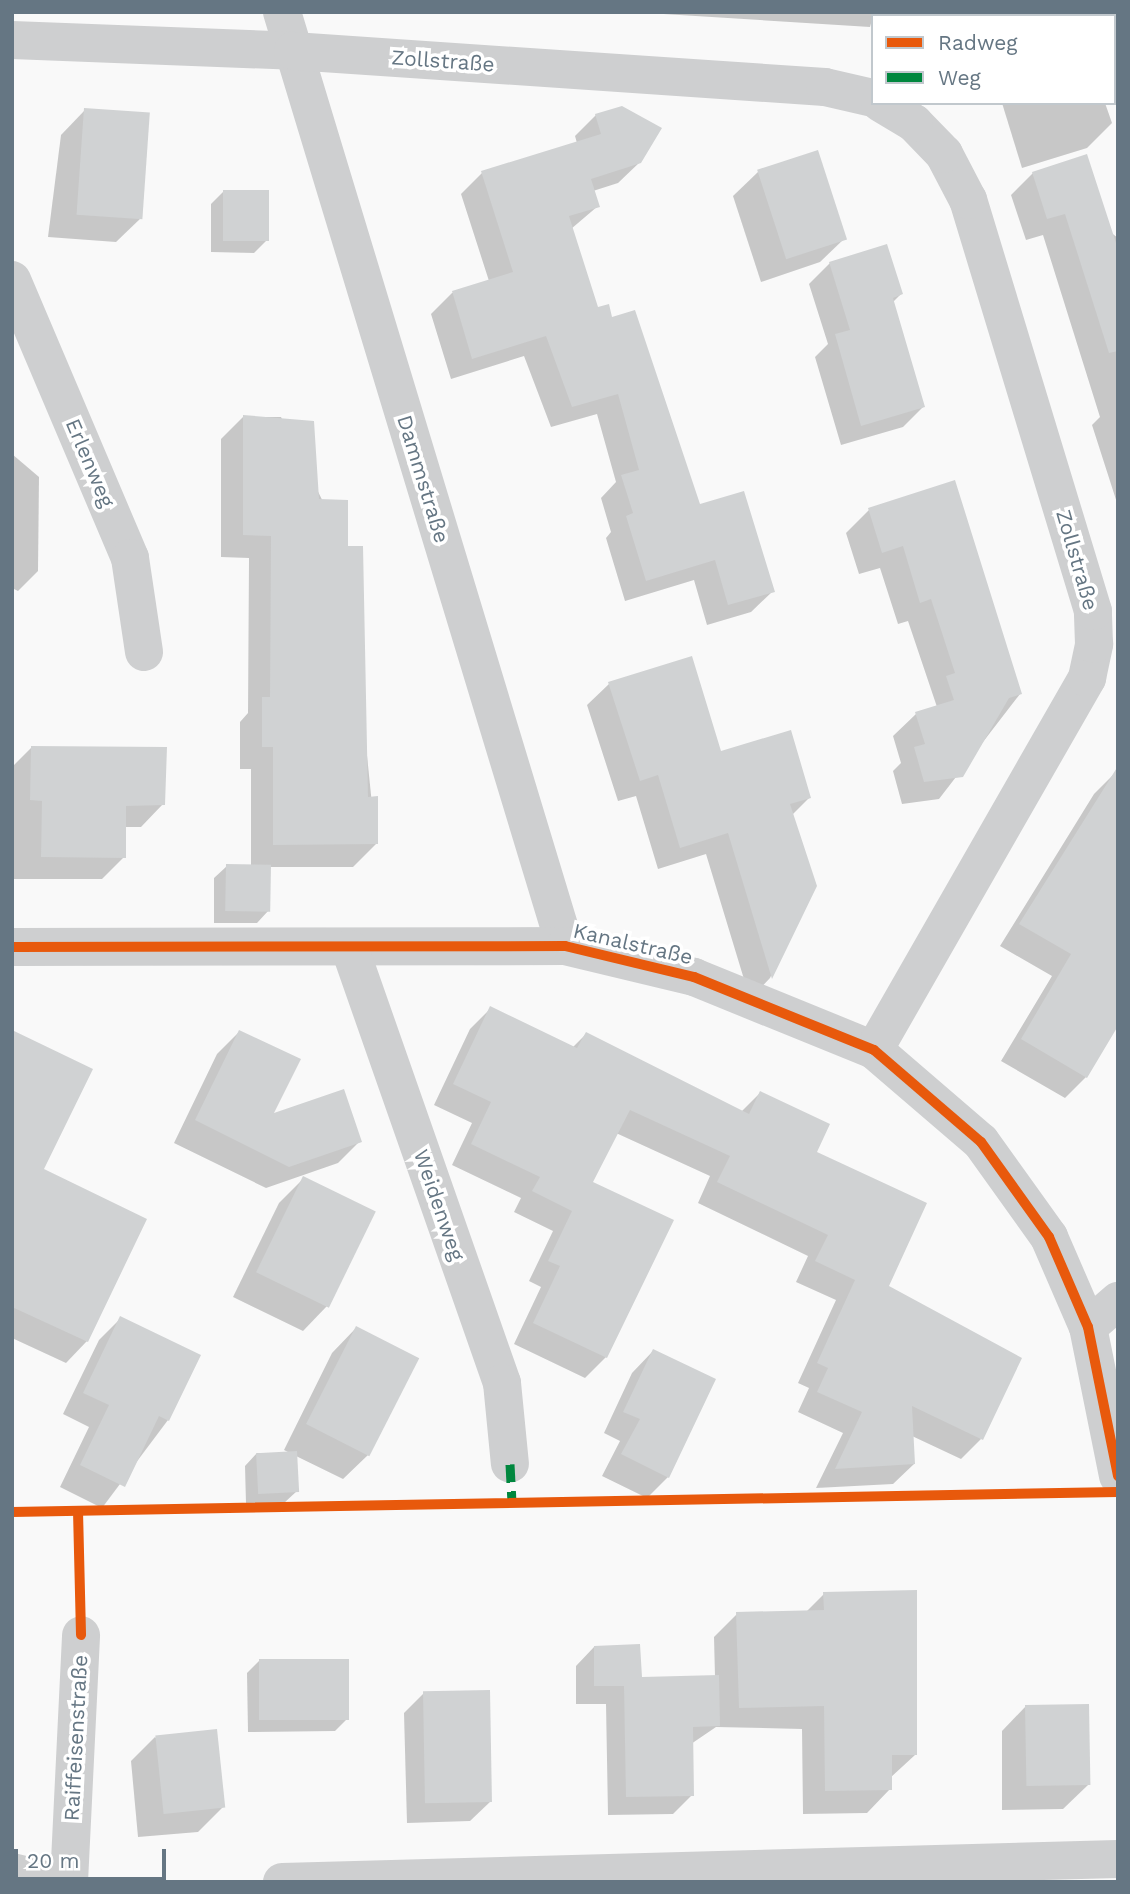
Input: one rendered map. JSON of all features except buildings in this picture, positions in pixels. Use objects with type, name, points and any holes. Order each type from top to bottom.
[{"type":"street","name":"Dammstraße","points":[[282,12],[565,946]]},
{"type":"street","name":"Zollstraße","points":[[12,40],[293,51],[825,87],[871,98]]},
{"type":"street","name":"Zollstraße","points":[[874,1050],[1087,678],[1094,644],[1093,611],[968,200],[944,154],[914,123],[884,105]]},
{"type":"street","name":"Erlenweg","points":[[12,280],[130,558],[144,653]]},
{"type":"street","name":"Kanalstraße","points":[[12,947],[350,949],[565,946],[694,977],[874,1050],[981,1142],[1049,1237],[1088,1327],[1114,1432],[1118,1476]]},
{"type":"street","name":"Weidenweg","points":[[350,949],[502,1383],[510,1464]]},
{"type":"street","points":[[1088,1327],[1118,1301]]},
{"type":"street","name":"Raiffeisenstraße","points":[[69,1882],[81,1635]]},
{"type":"street","points":[[282,1882],[1118,1859]]},
{"type":"street","points":[[12,1872],[52,1882]]},
{"type":"marked path","points":[[510,1464],[512,1502]]},
{"type":"cycle path","points":[[12,947],[565,946],[694,977],[874,1050],[981,1142],[1049,1237],[1088,1327],[1118,1476]]},
{"type":"cycle path","points":[[12,1512],[1118,1492]]},
{"type":"cycle path","points":[[78,1511],[81,1635]]}]
